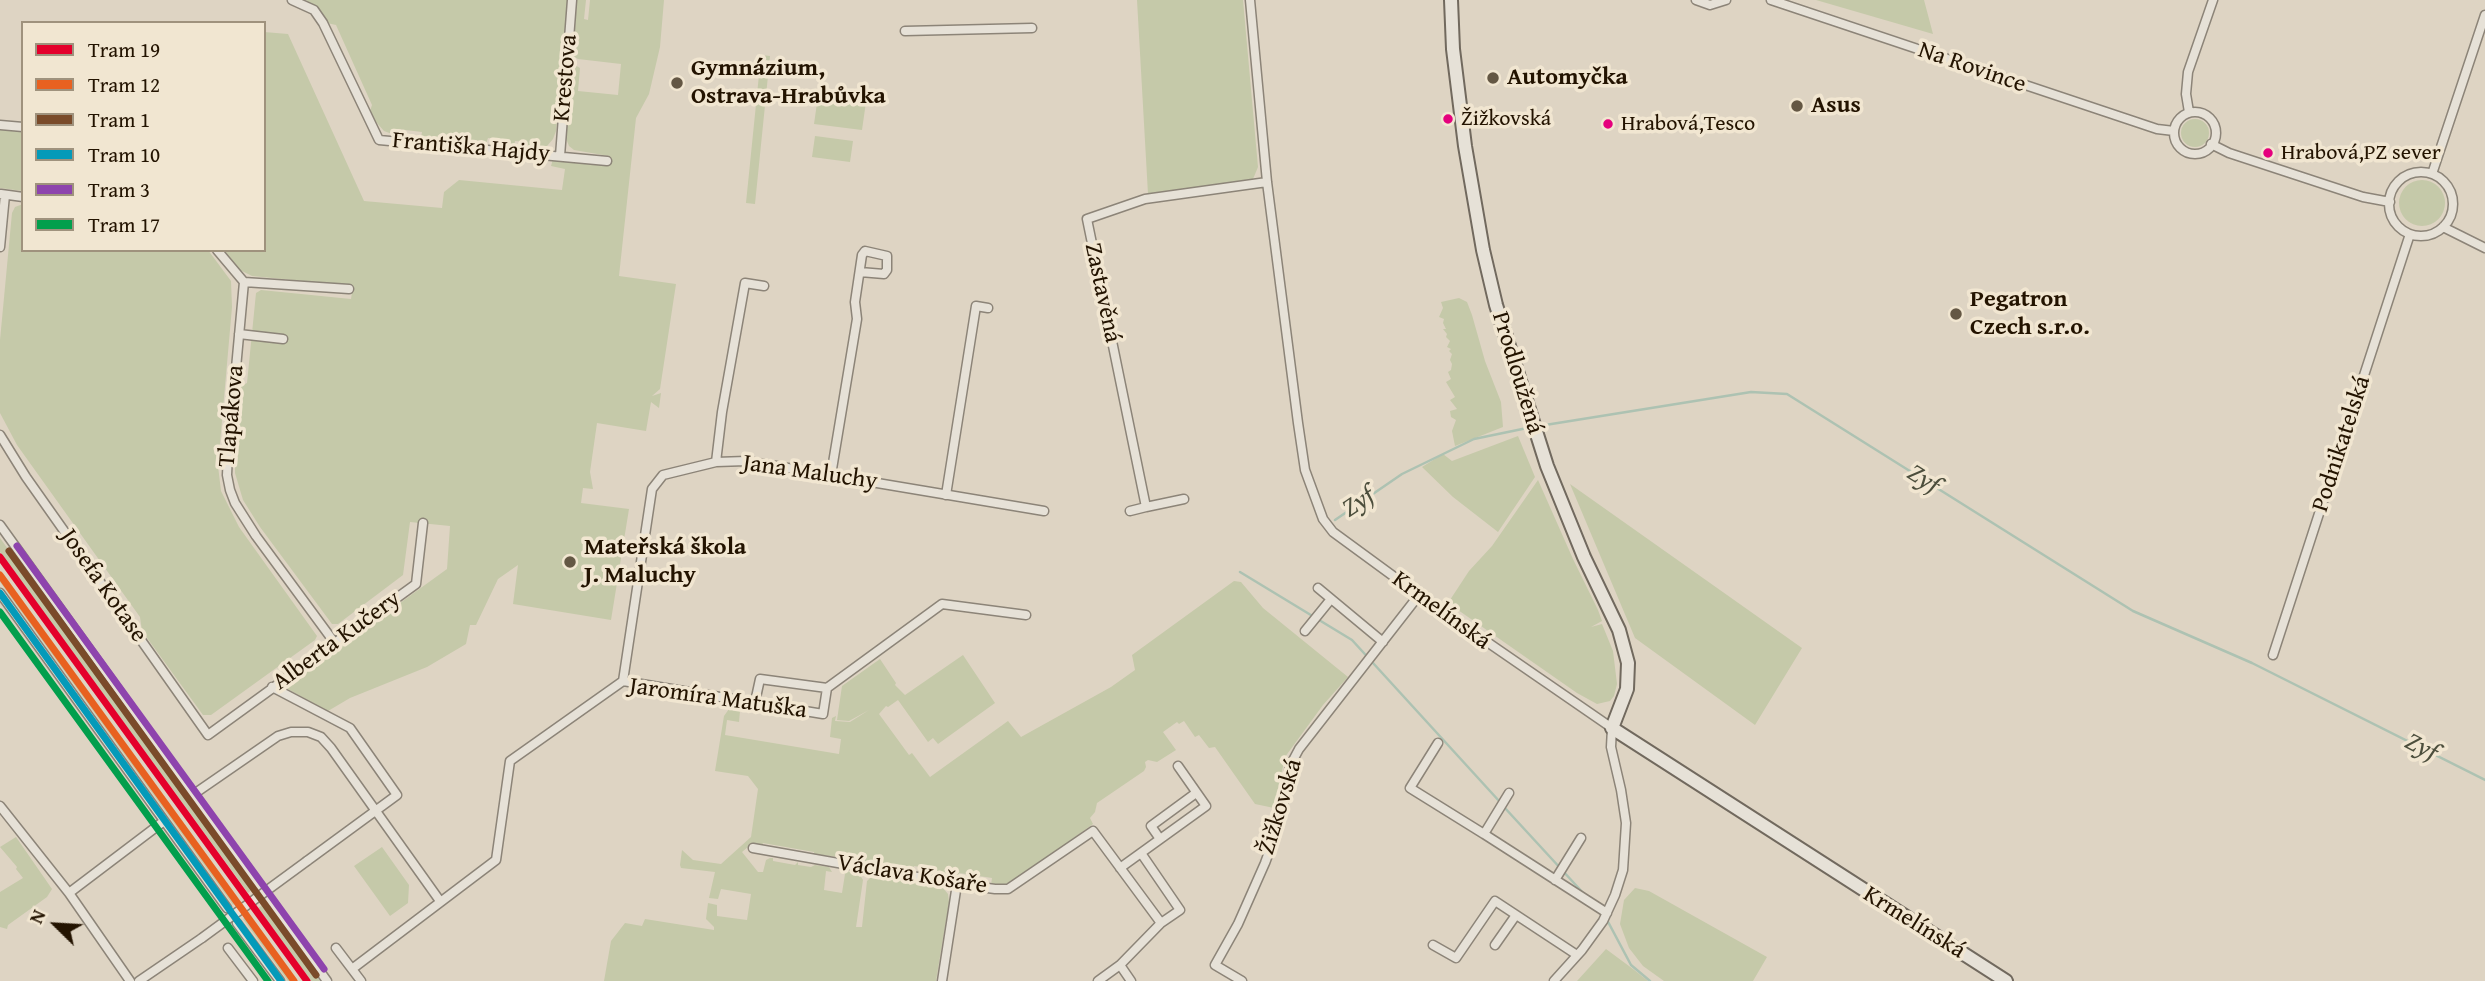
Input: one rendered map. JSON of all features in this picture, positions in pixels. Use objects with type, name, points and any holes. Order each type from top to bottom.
[{"type":"main road","name":"Prodloužená","points":[[1451,0],[1456,83],[1477,216],[1496,305],[1535,434],[1559,497],[1624,645],[1629,671],[1627,689],[1612,728]]},
{"type":"main road","name":"Krmelínská","points":[[1612,728],[2007,981]]},
{"type":"street","name":"Františka Hajdy","points":[[292,0],[314,10],[323,23],[379,140],[607,161]]},
{"type":"street","name":"Krestova","points":[[560,156],[572,0]]},
{"type":"street","name":"Krmelínská","points":[[1250,0],[1268,181],[1298,424],[1305,470],[1323,519],[1333,532],[1419,595],[1612,728]]},
{"type":"street","points":[[1696,0],[1710,5],[1726,0]]},
{"type":"street","name":"Na Rovince","points":[[1771,0],[2157,129],[2174,131]]},
{"type":"street","points":[[2189,113],[2186,94],[2188,72],[2213,0]]},
{"type":"street","points":[[2432,174],[2485,15]]},
{"type":"street","points":[[905,31],[1032,28]]},
{"type":"street","points":[[2189,113],[2201,113],[2211,120],[2215,132],[2211,145],[2201,152],[2188,152],[2177,144],[2174,131],[2179,119],[2189,113]]},
{"type":"street","points":[[0,125],[21,127]]},
{"type":"street","points":[[2211,145],[2363,197],[2389,202]]},
{"type":"street","points":[[2418,172],[2432,174],[2444,182],[2452,194],[2452,212],[2443,227],[2428,235],[2410,234],[2395,222],[2389,202],[2394,188],[2405,177],[2418,172]]},
{"type":"street","name":"Zastavěná","points":[[1146,507],[1087,219],[1145,199],[1268,181]]},
{"type":"street","points":[[0,247],[3,194],[21,197]]},
{"type":"street","points":[[2443,227],[2485,248]]},
{"type":"street","name":"Podnikatelská","points":[[2273,655],[2410,234]]},
{"type":"street","points":[[219,252],[244,282],[349,289]]},
{"type":"street","points":[[831,475],[857,319],[855,302],[860,272]]},
{"type":"street","name":"Tlapákova","points":[[244,282],[227,475],[235,503],[256,536],[334,642]]},
{"type":"street","points":[[716,462],[745,283],[764,286]]},
{"type":"street","points":[[946,495],[976,306],[988,308]]},
{"type":"street","points":[[239,334],[283,339]]},
{"type":"street","name":"Josefa Kotase","points":[[0,435],[26,477],[208,735]]},
{"type":"street","name":"Jana Maluchy","points":[[623,681],[652,489],[663,475],[716,462],[746,461],[1044,511]]},
{"type":"street","points":[[1130,511],[1184,499]]},
{"type":"street","name":"Alberta Kučery","points":[[208,735],[416,584],[423,523]]},
{"type":"street","points":[[0,525],[259,886]]},
{"type":"street","points":[[1318,589],[1382,642]]},
{"type":"street","points":[[0,593],[227,908]]},
{"type":"street","name":"Žižkovská","points":[[1242,981],[1215,965],[1238,924],[1265,863],[1279,825],[1290,766],[1298,749],[1419,595]]},
{"type":"street","points":[[1305,631],[1331,599]]},
{"type":"street","name":"Jaromíra Matuška","points":[[352,969],[495,860],[510,761],[623,681],[823,714],[827,688],[942,604],[1026,615]]},
{"type":"street","points":[[755,702],[760,679],[827,688]]},
{"type":"street","points":[[139,981],[397,795],[349,728],[272,687]]},
{"type":"street","points":[[1554,981],[1577,955],[1607,913],[1623,870],[1626,843],[1623,802],[1611,747],[1612,728]]},
{"type":"street","points":[[194,794],[278,736],[291,732],[321,737],[440,901]]},
{"type":"street","points":[[1438,743],[1410,788],[1607,913]]},
{"type":"street","points":[[1120,868],[1206,806],[1178,766]]},
{"type":"street","points":[[1160,839],[1151,826],[1196,793]]},
{"type":"street","points":[[1484,834],[1509,793]]},
{"type":"street","points":[[0,806],[69,893],[130,981]]},
{"type":"street","points":[[69,893],[164,821]]},
{"type":"street","name":"Václava Košaře","points":[[753,848],[957,884],[1008,889],[1093,831],[1161,923]]},
{"type":"street","points":[[1555,880],[1581,838]]},
{"type":"street","points":[[1098,981],[1120,965],[1161,923],[1180,910],[1141,853]]},
{"type":"street","points":[[942,981],[957,884]]},
{"type":"street","points":[[269,900],[327,981]]},
{"type":"street","points":[[1456,958],[1495,901],[1577,955]]},
{"type":"street","points":[[1495,946],[1516,915]]},
{"type":"street","points":[[237,923],[280,981]]},
{"type":"street","points":[[1433,945],[1465,966]]},
{"type":"street","points":[[228,948],[253,981]]},
{"type":"street","points":[[336,948],[361,981]]},
{"type":"street","points":[[1120,965],[1131,981]]},
{"type":"green space","points":[[306,0],[569,0],[553,139],[547,146],[534,149],[527,148],[527,142],[515,141],[514,147],[499,146],[500,139],[488,138],[486,144],[455,141],[455,135],[440,134],[439,140],[421,138],[422,132],[397,129],[395,135],[384,131],[369,114],[372,105],[336,25],[327,23],[321,12]]},
{"type":"green space","points":[[577,0],[586,0],[584,19],[588,20],[590,0],[664,0],[660,47],[649,94],[636,118],[619,276],[676,284],[660,389],[652,396],[661,393],[659,408],[651,402],[646,431],[597,423],[590,472],[593,489],[583,488],[581,503],[629,509],[611,620],[513,604],[518,565],[498,579],[476,625],[470,625],[466,644],[427,667],[350,698],[328,711],[284,687],[447,569],[450,526],[410,522],[403,575],[338,624],[332,624],[243,500],[235,473],[235,448],[241,386],[247,383],[256,293],[261,290],[351,299],[353,286],[252,276],[240,270],[226,252],[266,252],[266,32],[288,34],[364,201],[442,208],[444,192],[459,180],[562,190],[565,169],[551,166],[553,159],[608,164],[609,156],[574,150],[565,136],[571,68],[575,65],[580,68],[578,91],[618,95],[621,64],[578,59],[573,56]]},
{"type":"green space","points":[[1137,0],[1243,0],[1258,167],[1253,179],[1148,194]]},
{"type":"green space","points":[[1816,0],[1924,0],[1933,34]]},
{"type":"green space","points":[[761,55],[770,56],[755,204],[746,203]]},
{"type":"green space","points":[[818,96],[866,102],[862,130],[814,124]]},
{"type":"green space","points":[[2195,119],[2205,123],[2209,133],[2205,143],[2195,147],[2185,143],[2181,133],[2185,123]]},
{"type":"green space","points":[[0,129],[21,132],[21,191],[0,188]]},
{"type":"green space","points":[[815,136],[853,141],[850,162],[812,157]]},
{"type":"green space","points":[[2422,180],[2438,187],[2445,203],[2438,219],[2422,226],[2406,219],[2399,203],[2406,187]]},
{"type":"green space","points":[[21,205],[21,252],[209,252],[231,281],[232,307],[218,466],[221,491],[239,527],[317,636],[211,715],[203,715],[142,631],[140,617],[17,445],[0,413],[0,340],[12,213],[15,207]]},
{"type":"green space","points":[[1459,298],[1467,302],[1472,315],[1485,361],[1501,402],[1503,427],[1455,446],[1452,431],[1456,420],[1451,417],[1450,411],[1457,409],[1450,400],[1455,397],[1446,382],[1451,379],[1448,372],[1451,370],[1452,354],[1447,347],[1450,341],[1443,329],[1446,329],[1444,319],[1439,317],[1443,308],[1441,302]]},
{"type":"green space","points":[[1518,436],[1535,477],[1498,532],[1453,497],[1422,467],[1443,454],[1452,461]]},
{"type":"green space","points":[[1538,480],[1602,621],[1591,627],[1602,624],[1613,651],[1617,684],[1610,701],[1597,704],[1577,693],[1448,603]]},
{"type":"green space","points":[[1570,484],[1802,648],[1755,725],[1635,638]]},
{"type":"green space","points":[[0,538],[253,889],[248,893],[0,552]]},
{"type":"green space","points":[[0,571],[238,900],[233,905],[0,582]]},
{"type":"green space","points":[[1234,581],[1241,582],[1263,608],[1348,677],[1323,705],[1285,757],[1274,808],[1255,804],[1215,747],[1209,748],[1199,735],[1195,737],[1184,721],[1179,724],[1177,722],[1163,732],[1176,750],[1157,762],[1145,762],[1144,771],[1097,803],[1090,818],[1093,824],[1020,877],[1006,884],[991,885],[992,878],[959,873],[958,880],[936,877],[937,870],[914,866],[913,873],[894,869],[893,865],[886,863],[885,868],[877,867],[875,864],[838,860],[837,857],[823,855],[821,857],[814,855],[814,852],[763,843],[762,848],[749,846],[742,852],[758,872],[763,872],[766,860],[770,858],[795,865],[798,862],[798,865],[829,867],[832,872],[826,871],[824,890],[842,893],[845,874],[840,871],[858,872],[863,880],[856,927],[862,927],[867,881],[873,875],[935,884],[943,888],[948,894],[949,902],[936,981],[604,981],[611,941],[625,923],[642,926],[645,919],[714,930],[706,919],[708,903],[717,905],[717,916],[747,920],[751,894],[721,889],[718,899],[709,898],[715,872],[681,868],[680,865],[682,850],[693,860],[721,864],[751,837],[758,789],[748,776],[715,771],[724,716],[729,709],[740,711],[739,722],[727,720],[725,735],[839,754],[841,739],[830,737],[832,718],[836,716],[835,721],[850,722],[869,710],[849,721],[837,720],[842,686],[880,659],[895,685],[905,695],[963,655],[995,703],[938,744],[933,738],[928,742],[898,700],[886,706],[879,714],[909,755],[912,753],[930,777],[1008,721],[1021,737],[1111,687],[1135,670],[1132,655]]},
{"type":"green space","points":[[16,837],[52,889],[47,897],[8,925],[7,929],[0,927],[0,892],[23,878],[0,847]]},
{"type":"green space","points":[[382,847],[409,885],[408,903],[390,916],[354,866]]},
{"type":"green space","points":[[1635,888],[1649,891],[1767,957],[1753,981],[1664,981],[1643,966],[1629,948],[1620,924],[1624,900]]},
{"type":"green space","points":[[264,904],[320,981],[311,981],[258,908]]},
{"type":"green space","points":[[248,915],[294,978],[291,981],[288,981],[243,919]]},
{"type":"green space","points":[[1606,949],[1633,969],[1648,981],[1577,981]]},
{"type":"waterway","name":"Zyf","points":[[1539,426],[1751,392],[1787,394],[2133,611],[2252,663],[2485,780]]},
{"type":"waterway","name":"Zyf","points":[[1335,520],[1402,474],[1474,439],[1532,427]]},
{"type":"waterway","points":[[1240,572],[1352,640],[1500,802]]},
{"type":"waterway","points":[[1504,807],[1585,895]]},
{"type":"waterway","points":[[1606,918],[1631,965],[1650,981]]},
{"type":"tram line","name":"3","points":[[17,546],[324,969]]},
{"type":"tram line","name":"1","points":[[9,551],[316,975]]},
{"type":"tram line","name":"19","points":[[0,557],[307,981]]},
{"type":"tram line","name":"12","points":[[0,575],[294,981]]},
{"type":"tram line","name":"10","points":[[0,593],[281,981]]},
{"type":"tram line","name":"17","points":[[0,612],[268,981]]},
{"type":"place","name":"Automyčka","points":[[1493,78]]},
{"type":"place","name":"Gymnázium, Ostrava-Hrabůvka","points":[[677,83]]},
{"type":"place","name":"Asus","points":[[1797,106]]},
{"type":"place","name":"Žižkovská","points":[[1448,119]]},
{"type":"place","name":"Hrabová,Tesco","points":[[1608,124]]},
{"type":"place","name":"Hrabová,PZ sever","points":[[2268,153]]},
{"type":"place","name":"Pegatron Czech s.r.o.","points":[[1956,314]]},
{"type":"place","name":"Mateřská škola J. Maluchy","points":[[570,562]]}]
